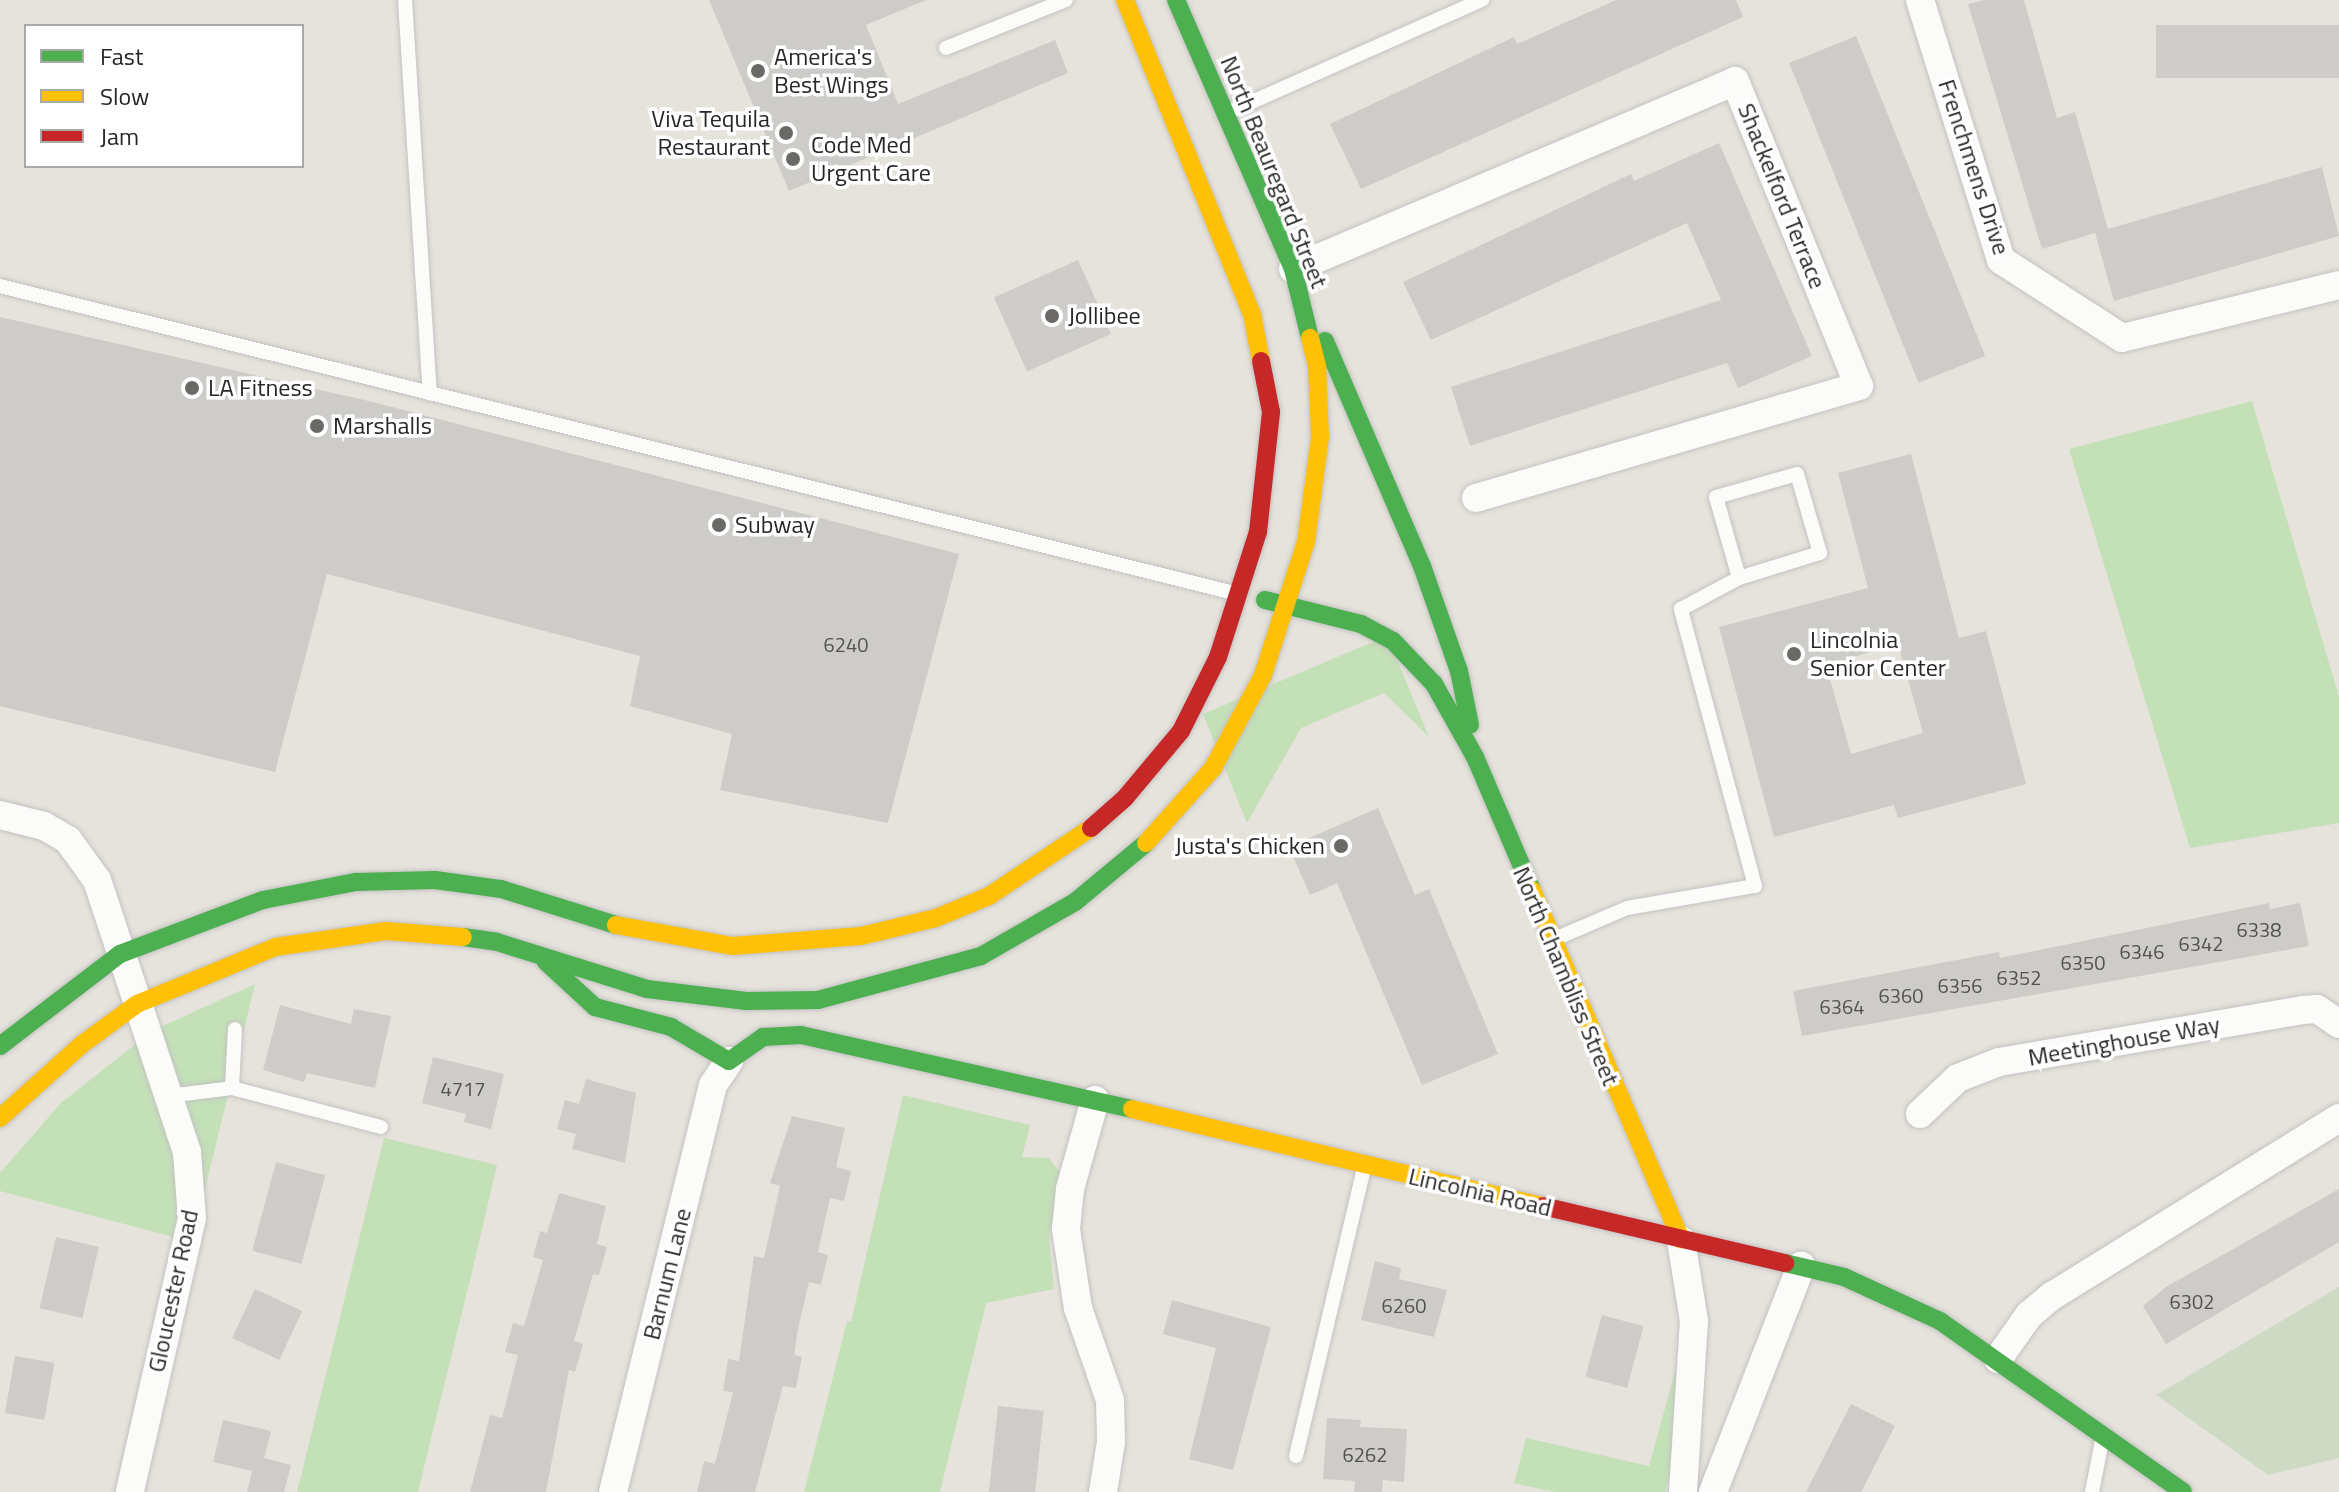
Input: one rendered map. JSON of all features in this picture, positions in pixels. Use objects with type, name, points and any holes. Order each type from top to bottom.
[{"type":"main road","points":[[0,1046],[120,954],[263,900],[356,882],[402,880],[501,889],[646,934],[733,946],[861,936],[936,918],[1033,872],[1125,798],[1161,757],[1196,705],[1240,594],[1258,532],[1268,470],[1267,374],[1235,266],[1125,0]]},
{"type":"main road","name":"North Beauregard Street","points":[[0,1118],[81,1045],[137,1004],[246,957],[325,937],[386,931],[445,934],[497,942],[543,959],[647,989],[746,1001],[830,998],[981,956],[1075,902],[1127,862],[1185,804],[1237,727],[1289,606],[1306,542],[1320,437],[1317,366],[1293,269],[1176,0]]},
{"type":"main road","points":[[1293,269],[1422,566],[1459,671],[1475,757]]},
{"type":"main road","name":"North Chambliss Street","points":[[1240,594],[1331,613],[1393,641],[1434,684],[1475,757],[1681,1240]]},
{"type":"main road","points":[[543,959],[595,1007],[671,1027],[729,1061]]},
{"type":"main road","name":"Lincolnia Road","points":[[729,1061],[763,1037],[801,1035],[1095,1100],[1801,1266],[1893,1295],[1998,1359],[2183,1492]]},
{"type":"street","name":"Frenchmens Drive","points":[[1920,0],[2001,260],[2122,338],[2339,285]]},
{"type":"street","name":"Shackelford Terrace","points":[[1293,269],[1735,81],[1859,386],[1476,498]]},
{"type":"street","points":[[0,815],[44,826],[85,858],[97,880],[120,954]]},
{"type":"street","name":"Gloucester Road","points":[[120,954],[187,1152],[192,1218],[130,1492]]},
{"type":"street","name":"Meetinghouse Way","points":[[1920,1114],[1958,1078],[1999,1062],[2302,1010],[2317,1009],[2339,1024]]},
{"type":"street","name":"Barnum Lane","points":[[613,1492],[713,1085],[729,1061]]},
{"type":"street","points":[[1095,1100],[1070,1189],[1066,1229],[1078,1308],[1110,1400],[1111,1442],[1103,1492]]},
{"type":"street","points":[[1998,1359],[2029,1315],[2052,1296],[2339,1118]]},
{"type":"street","name":"North Chambliss Street","points":[[1681,1240],[1694,1321],[1683,1492]]},
{"type":"street","points":[[1713,1492],[1801,1266]]},
{"type":"lane","points":[[405,0],[430,393]]},
{"type":"lane","points":[[946,48],[1066,0]]},
{"type":"lane","points":[[1225,114],[1482,0]]},
{"type":"lane","points":[[0,286],[1240,594]]},
{"type":"lane","points":[[1553,940],[1627,908],[1755,886],[1681,609],[1739,578],[1820,553],[1797,474],[1716,497],[1739,578]]},
{"type":"lane","points":[[232,1088],[235,1029]]},
{"type":"lane","points":[[168,1096],[232,1088],[381,1127]]},
{"type":"lane","points":[[1296,1456],[1365,1165]]},
{"type":"lane","points":[[2092,1492],[2103,1435]]},
{"type":"green space","points":[[2252,401],[2339,697],[2339,823],[2190,848],[2069,449]]},
{"type":"green space","points":[[1387,636],[1429,737],[1384,693],[1301,728],[1247,823],[1203,714]]},
{"type":"green space","points":[[255,984],[192,1242],[0,1191],[0,1173],[61,1103],[152,1031]]},
{"type":"green space","points":[[903,1095],[1030,1125],[1022,1157],[1049,1158],[1061,1174],[1049,1236],[1054,1289],[986,1303],[940,1492],[804,1492],[847,1321],[851,1322]]},
{"type":"green space","points":[[384,1138],[497,1165],[418,1492],[297,1492]]},
{"type":"green space","points":[[2339,1287],[2339,1458],[2268,1475],[2156,1395]]},
{"type":"green space","points":[[1682,1347],[1704,1350],[1665,1492],[1554,1492],[1514,1483],[1526,1438],[1649,1466]]},
{"type":"building","points":[[709,0],[926,0],[866,25],[898,104],[1055,40],[1068,73],[789,191]]},
{"type":"building","points":[[1616,0],[1736,0],[1743,17],[1361,189],[1330,124],[1514,37],[1517,44]]},
{"type":"building","points":[[1984,0],[2024,0],[2057,118],[2075,112],[2108,229],[2322,167],[2339,236],[2114,301],[2095,233],[2042,249],[1968,4]]},
{"type":"building","points":[[2156,25],[2339,25],[2339,78],[2156,78]]},
{"type":"building","points":[[1856,36],[1985,356],[1918,383],[1789,63]]},
{"type":"building","points":[[1719,143],[1812,356],[1738,388],[1727,363],[1470,446],[1451,387],[1721,300],[1687,223],[1431,340],[1403,282],[1631,174],[1634,181]]},
{"type":"building","name":"Jollibee","points":[[1078,260],[1111,334],[1027,371],[994,297]]},
{"type":"building","points":[[0,317],[373,402],[959,554],[888,823],[720,790],[732,734],[630,706],[640,656],[327,574],[275,772],[0,706]]},
{"type":"building","name":"Lincolnia Senior Center","points":[[1911,454],[1959,638],[1986,631],[2026,784],[1898,818],[1894,805],[1774,837],[1719,627],[1868,588],[1838,473]],"holes":[[[1898,644],[1923,733],[1851,754],[1826,665]]]},
{"type":"building","points":[[1378,808],[1415,895],[1429,889],[1498,1054],[1422,1085],[1337,883],[1310,895],[1289,847]]},
{"type":"building","points":[[2269,903],[2270,909],[2300,903],[2309,946],[1802,1036],[1793,991],[1999,952],[2000,958]]},
{"type":"building","points":[[280,1005],[351,1024],[354,1009],[391,1016],[375,1088],[307,1073],[304,1082],[263,1070]]},
{"type":"building","points":[[433,1057],[504,1074],[491,1129],[464,1122],[466,1114],[422,1103]]},
{"type":"building","points":[[586,1079],[636,1093],[625,1163],[572,1149],[576,1134],[557,1129],[565,1100],[579,1104]]},
{"type":"building","points":[[792,1116],[845,1128],[836,1167],[851,1171],[844,1201],[830,1198],[818,1252],[828,1255],[821,1285],[809,1282],[798,1329],[794,1355],[802,1357],[796,1388],[783,1386],[755,1492],[697,1492],[704,1461],[715,1464],[733,1392],[723,1391],[728,1359],[739,1361],[754,1256],[764,1258],[780,1186],[770,1183]]},
{"type":"building","points":[[276,1162],[325,1175],[301,1264],[252,1251]]},
{"type":"building","points":[[2339,1189],[2339,1242],[2166,1344],[2143,1306],[2166,1287]]},
{"type":"building","points":[[559,1193],[606,1206],[597,1244],[607,1247],[599,1275],[593,1274],[574,1341],[583,1344],[575,1372],[569,1370],[546,1492],[470,1492],[490,1415],[502,1418],[518,1355],[505,1352],[513,1323],[524,1326],[543,1260],[533,1257],[540,1231],[547,1233]]},
{"type":"building","points":[[56,1237],[99,1247],[82,1318],[40,1308]]},
{"type":"building","points":[[1375,1261],[1401,1268],[1399,1279],[1447,1290],[1434,1337],[1361,1320]]},
{"type":"building","points":[[255,1289],[302,1311],[279,1360],[232,1338]]},
{"type":"building","points":[[1172,1300],[1271,1327],[1233,1470],[1189,1459],[1216,1348],[1163,1334]]},
{"type":"building","points":[[1602,1315],[1644,1326],[1627,1388],[1585,1377]]},
{"type":"building","points":[[15,1356],[54,1363],[44,1420],[5,1413]]},
{"type":"building","points":[[1851,1404],[1895,1426],[1861,1492],[1806,1492]]},
{"type":"building","points":[[998,1406],[1044,1411],[1035,1492],[989,1492]]},
{"type":"building","points":[[1327,1418],[1361,1420],[1360,1427],[1407,1429],[1404,1482],[1383,1480],[1382,1492],[1354,1492],[1355,1481],[1323,1479]]},
{"type":"building","points":[[223,1420],[271,1431],[264,1458],[291,1465],[284,1492],[247,1492],[252,1471],[213,1462]]},
{"type":"traffic: fast","points":[[1176,0],[1293,269],[1310,338]]},
{"type":"traffic: fast","points":[[1325,341],[1422,566],[1459,671],[1470,725]]},
{"type":"traffic: fast","points":[[1265,600],[1361,624],[1393,641],[1434,684],[1475,757],[1532,890]]},
{"type":"traffic: fast","points":[[463,937],[497,942],[647,989],[746,1001],[818,1000],[981,956],[1075,902],[1146,843]]},
{"type":"traffic: fast","points":[[0,1046],[120,954],[263,900],[356,882],[435,880],[501,889],[616,925]]},
{"type":"traffic: fast","points":[[546,962],[595,1007],[671,1027],[729,1061],[763,1037],[801,1035],[1132,1109]]},
{"type":"traffic: fast","points":[[1785,1263],[1844,1277],[1940,1321],[2183,1492]]},
{"type":"traffic: slow","points":[[1125,0],[1252,314],[1261,361]]},
{"type":"traffic: slow","points":[[1146,843],[1213,768],[1263,675],[1306,542],[1320,437],[1317,366],[1310,338]]},
{"type":"traffic: slow","points":[[616,925],[733,946],[861,936],[936,918],[989,896],[1091,828]]},
{"type":"traffic: slow","points":[[1532,890],[1681,1240]]},
{"type":"traffic: slow","points":[[0,1118],[81,1045],[137,1004],[275,947],[386,931],[463,937]]},
{"type":"traffic: slow","points":[[1132,1109],[1543,1206]]},
{"type":"traffic: jam","points":[[1091,828],[1125,798],[1181,731],[1218,657],[1258,532],[1271,412],[1261,361]]},
{"type":"traffic: jam","points":[[1543,1206],[1785,1263]]},
{"type":"place","name":"America's Best Wings","points":[[758,71]]},
{"type":"place","name":"Viva Tequila Restaurant","points":[[786,133]]},
{"type":"place","name":"Code Med Urgent Care","points":[[793,159]]},
{"type":"place","name":"Jollibee","points":[[1052,316]]},
{"type":"place","name":"LA Fitness","points":[[192,388]]},
{"type":"place","name":"Marshalls","points":[[317,426]]},
{"type":"place","name":"Subway","points":[[719,525]]},
{"type":"place","name":"Lincolnia Senior Center","points":[[1794,654]]},
{"type":"place","name":"Justa's Chicken","points":[[1341,846]]}]
